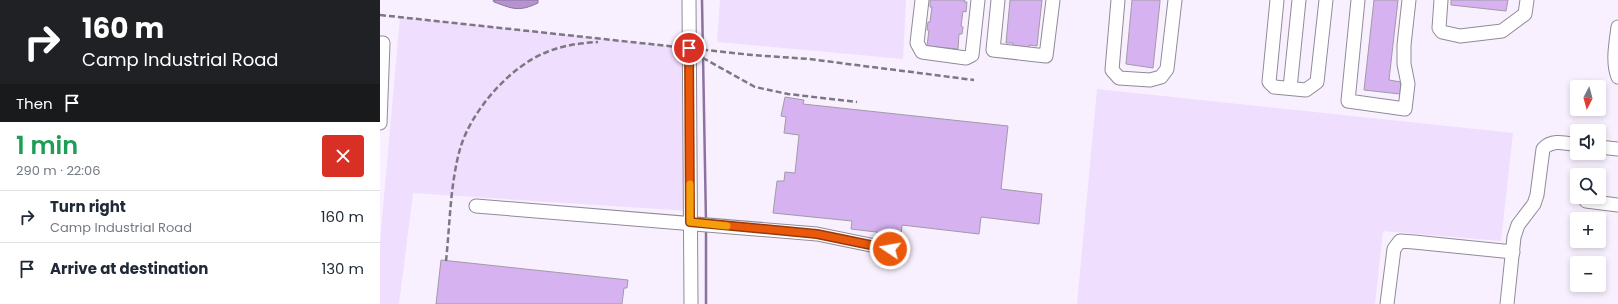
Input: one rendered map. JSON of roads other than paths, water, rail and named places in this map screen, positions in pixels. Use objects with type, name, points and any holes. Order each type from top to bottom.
[{"type":"street","points":[[689,0],[691,304]]},
{"type":"street","points":[[922,0],[917,43],[922,52],[966,58],[972,56],[978,0]]},
{"type":"street","points":[[998,0],[994,50],[1046,56],[1053,0]]},
{"type":"street","points":[[1118,0],[1112,70],[1119,78],[1150,80],[1161,77],[1167,69],[1175,0]]},
{"type":"street","points":[[1277,0],[1269,82],[1274,87],[1306,90],[1317,82],[1326,0]]},
{"type":"street","points":[[1290,88],[1299,0]]},
{"type":"street","points":[[1358,0],[1348,101],[1405,109],[1408,84],[1404,64],[1404,45],[1409,0]]},
{"type":"street","points":[[1441,0],[1439,28],[1442,32],[1460,36],[1502,32],[1525,14],[1527,0]]},
{"type":"street","points":[[1618,27],[1615,69],[1618,77]]},
{"type":"street","points":[[380,43],[383,43],[380,123]]},
{"type":"street","points":[[1507,304],[1514,237],[1518,225],[1534,204],[1537,195],[1543,149],[1551,143],[1570,144]]},
{"type":"street","points":[[1606,148],[1618,149]]},
{"type":"street","points":[[1606,204],[1618,205]]},
{"type":"street","points":[[476,206],[690,222],[817,234],[890,249]]},
{"type":"street","points":[[1387,304],[1394,249],[1400,241],[1513,252]]},
{"type":"waterway","points":[[702,0],[706,222]]},
{"type":"waterway","points":[[706,229],[706,304]]},
{"type":"railway","points":[[380,15],[752,55],[809,59],[974,80]]},
{"type":"railway","points":[[446,261],[452,191],[460,149],[465,134],[483,105],[506,79],[533,59],[547,52],[566,46],[598,42]]},
{"type":"railway","points":[[686,51],[703,58],[755,87],[788,94],[857,102]]}]
